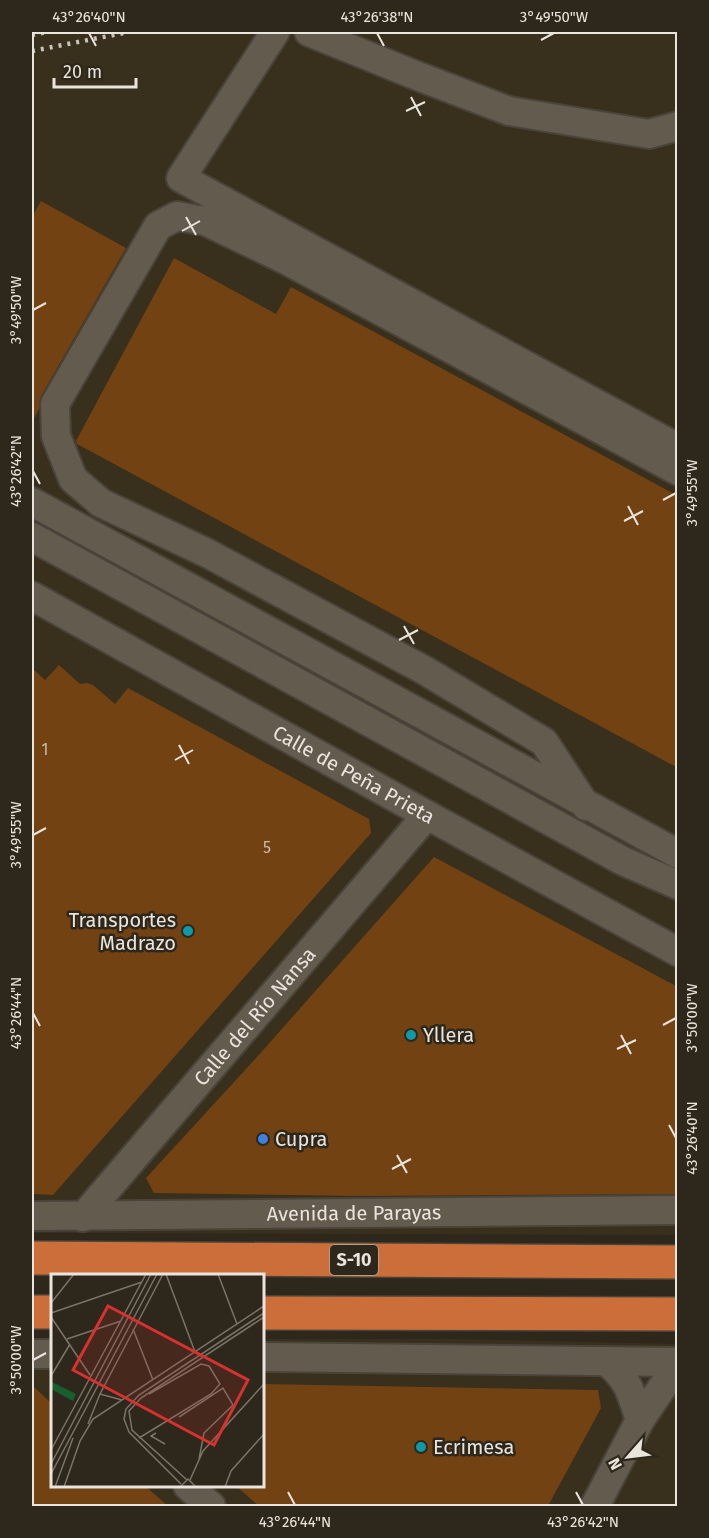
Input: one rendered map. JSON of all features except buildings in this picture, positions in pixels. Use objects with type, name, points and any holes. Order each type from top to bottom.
[{"type":"highway","name":"S-10","points":[[32,1258],[678,1262]]},
{"type":"highway","points":[[32,1312],[51,1312]]},
{"type":"highway","points":[[264,1313],[678,1314]]},
{"type":"street","points":[[274,32],[181,178],[678,448]]},
{"type":"street","points":[[309,32],[509,111],[649,134],[678,126]]},
{"type":"street","points":[[586,806],[544,742],[424,670],[207,553],[101,503],[73,479],[56,436],[55,404],[158,226],[177,216],[205,220],[284,259],[678,471]]},
{"type":"street","points":[[32,502],[586,806],[678,854]]},
{"type":"street","points":[[87,532],[101,503]]},
{"type":"street","points":[[32,537],[623,861],[678,885]]},
{"type":"street","name":"Calle de Peña Prieta","points":[[32,596],[678,952]]},
{"type":"street","points":[[519,769],[544,742]]},
{"type":"street","name":"Calle del Río Nansa","points":[[83,1217],[427,815]]},
{"type":"street","name":"Avenida de Parayas","points":[[32,1216],[678,1210]]},
{"type":"street","points":[[32,1354],[51,1354]]},
{"type":"street","points":[[264,1357],[678,1363]]},
{"type":"street","points":[[606,1361],[620,1373],[628,1387],[640,1420]]},
{"type":"street","points":[[595,1506],[640,1420],[678,1363]]},
{"type":"street","points":[[190,1487],[211,1506]]},
{"type":"shaded area","points":[[32,32],[677,32],[677,1235],[32,1233]]},
{"type":"shaded area","points":[[32,1338],[51,1338],[51,1487],[264,1487],[264,1339],[461,1339],[677,1344],[677,1506],[32,1506]]},
{"type":"railway","points":[[32,35],[47,32]]},
{"type":"railway","points":[[32,51],[129,32]]},
{"type":"place","name":"Transportes Madrazo","points":[[188,931]]},
{"type":"place","name":"Yllera","points":[[411,1035]]},
{"type":"place","name":"Cupra","points":[[263,1139]]},
{"type":"place","name":"Ecrimesa","points":[[421,1447]]}]
